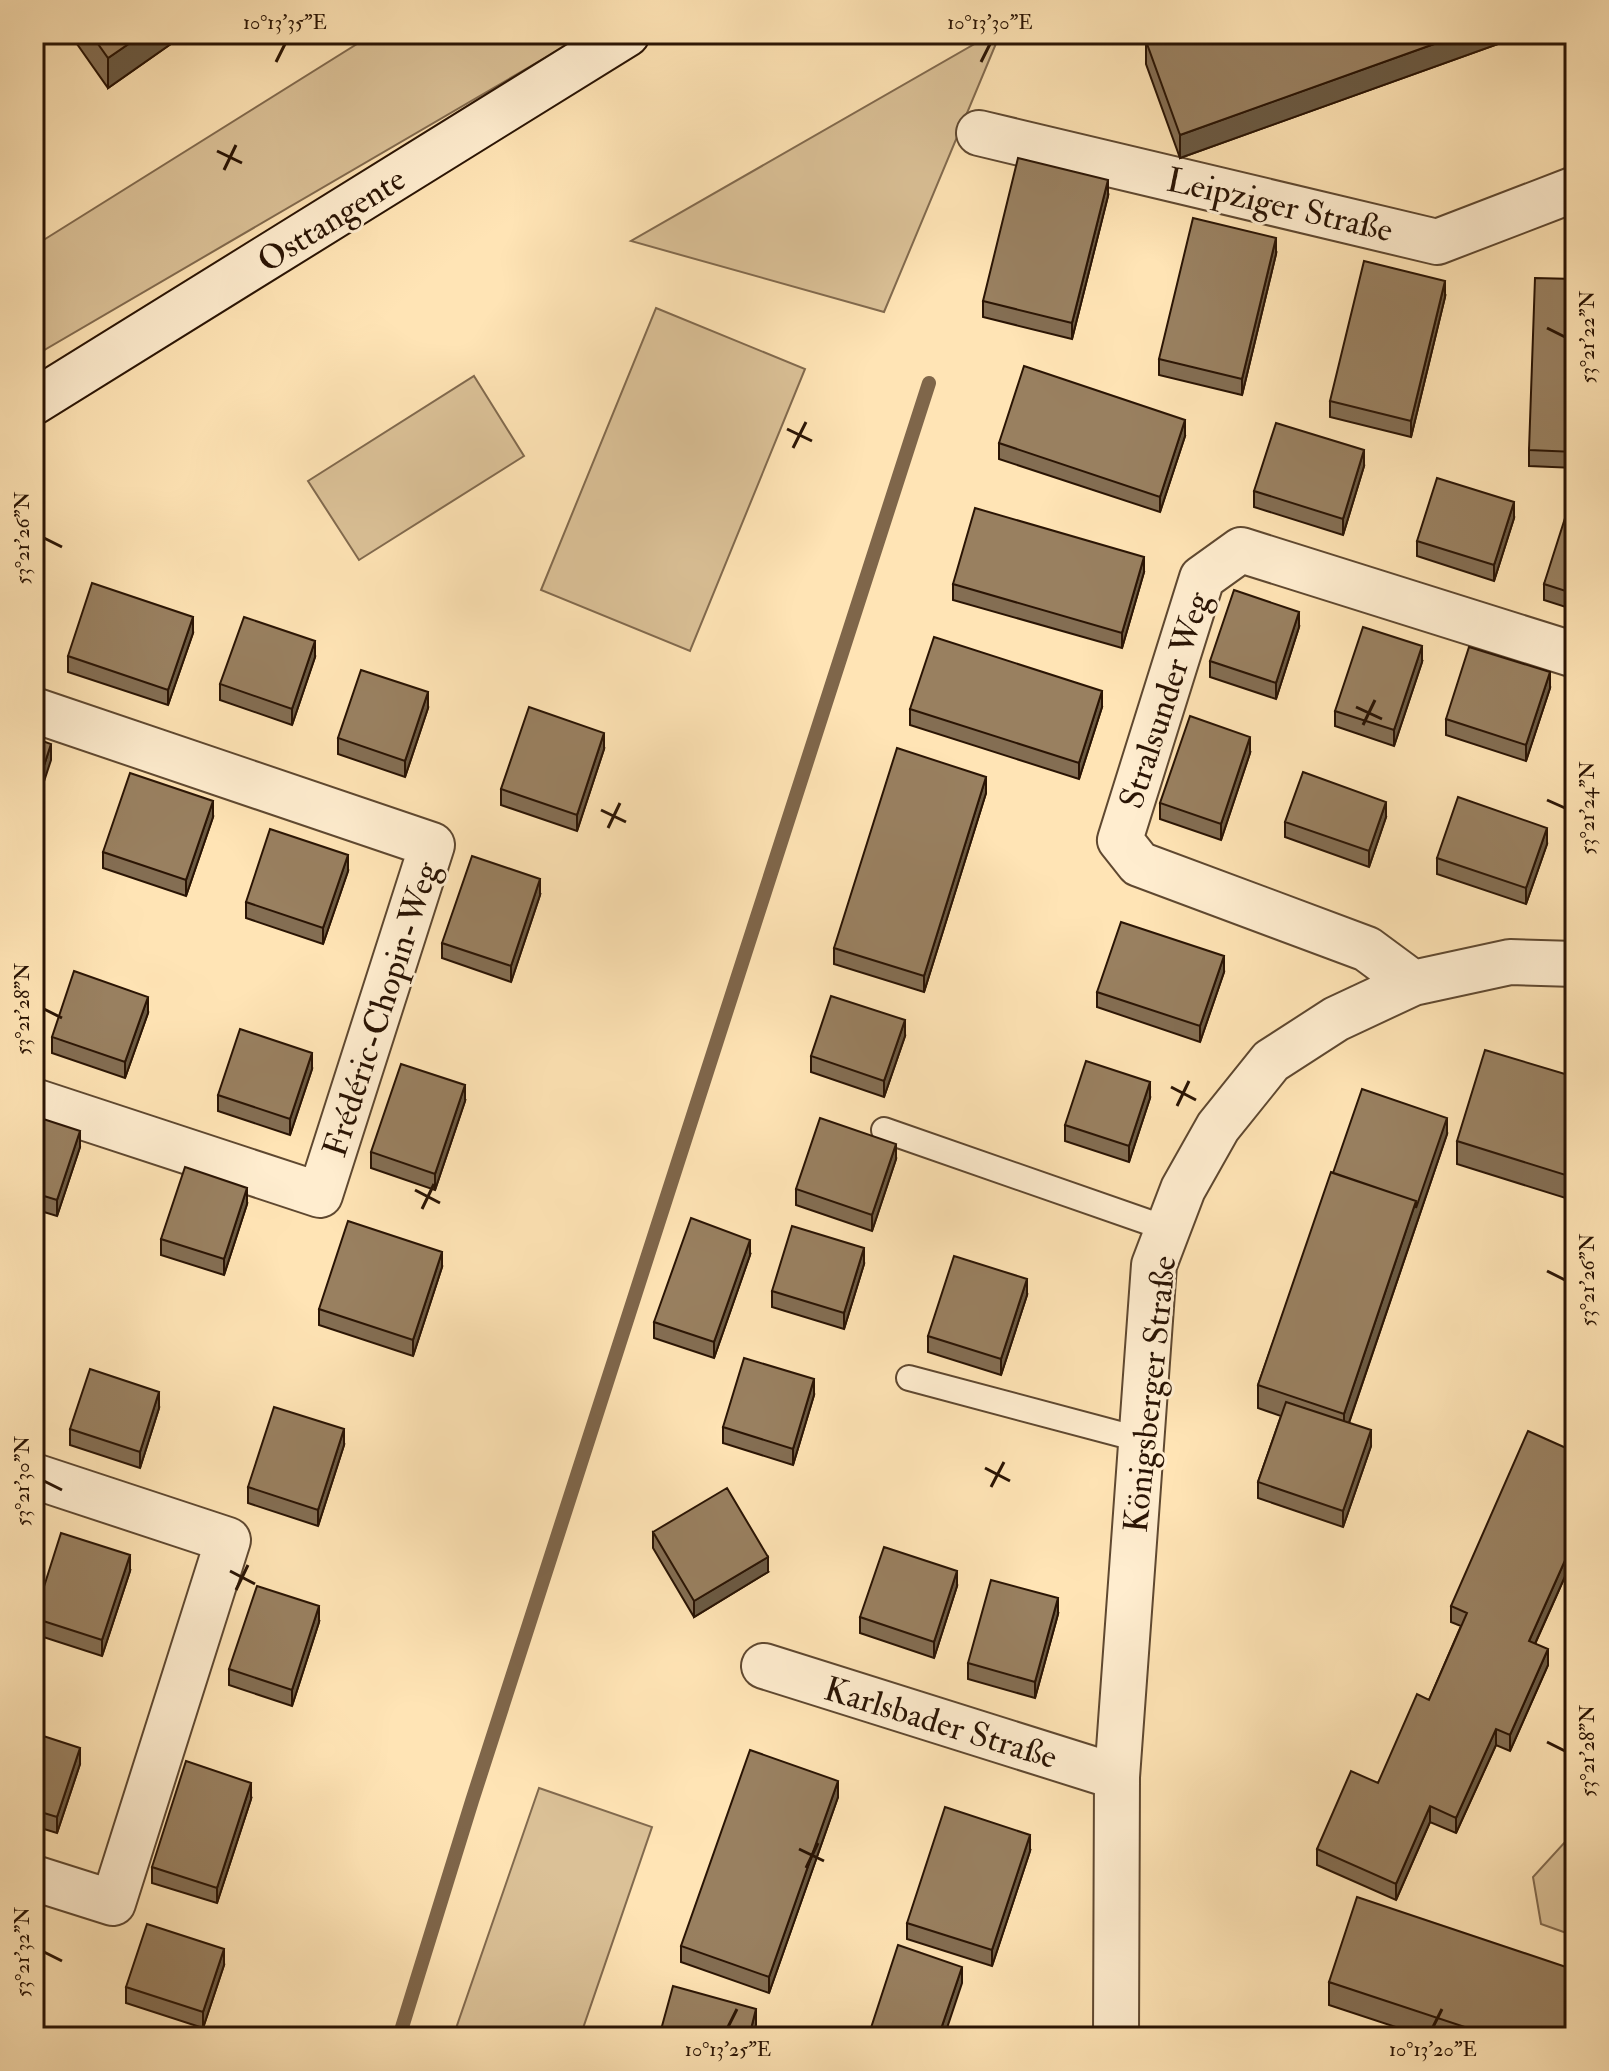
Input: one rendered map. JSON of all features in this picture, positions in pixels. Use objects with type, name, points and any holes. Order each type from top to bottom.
[{"type":"street","name":"Osttangente","points":[[34,402],[627,34]]},
{"type":"street","name":"Leipziger Straße","points":[[979,133],[1437,242],[1575,189]]},
{"type":"street","name":"Stralsunder Weg","points":[[1413,983],[1367,949],[1139,864],[1120,840],[1202,578],[1241,550],[1575,655]]},
{"type":"street","name":"Frédéric-Chopin-Weg","points":[[34,710],[432,845],[320,1195],[34,1101]]},
{"type":"street","name":"Königsberger Straße","points":[[1116,2037],[1117,1777],[1154,1265],[1183,1189],[1218,1127],[1271,1061],[1336,1019],[1413,983],[1510,962],[1575,964]]},
{"type":"street","points":[[34,1476],[228,1540],[113,1903],[34,1878]]},
{"type":"street","name":"Karlsbader Straße","points":[[764,1666],[1117,1777]]},
{"type":"lane","points":[[884,1130],[1168,1229]]},
{"type":"lane","points":[[909,1378],[1142,1440]]},
{"type":"shaded area","points":[[373,34],[586,34],[34,356],[34,246]]},
{"type":"shaded area","points":[[992,34],[1000,34],[884,312],[631,241]]},
{"type":"shaded area","points":[[656,308],[805,369],[690,651],[541,590]]},
{"type":"shaded area","points":[[474,376],[524,456],[359,560],[308,481]]},
{"type":"shaded area","points":[[539,1788],[652,1827],[580,2037],[453,2037]]},
{"type":"shaded area","points":[[1575,1831],[1575,1936],[1541,1924],[1533,1877]]},
{"type":"building","points":[[91,34],[143,34],[108,58]]},
{"type":"building","points":[[1166,34],[1462,34],[1180,135],[1146,41]]},
{"type":"building","points":[[1018,158],[1108,180],[1072,323],[983,301]]},
{"type":"building","points":[[1193,218],[1276,238],[1242,379],[1159,359]]},
{"type":"building","points":[[1364,261],[1445,281],[1411,421],[1330,401]]},
{"type":"building","points":[[1535,278],[1575,279],[1575,452],[1529,450]]},
{"type":"building","points":[[1024,366],[1185,420],[1160,497],[999,443]]},
{"type":"building","points":[[1276,423],[1364,450],[1343,519],[1254,491]]},
{"type":"building","points":[[1437,478],[1514,502],[1494,565],[1417,541]]},
{"type":"building","points":[[975,508],[1144,557],[1122,633],[953,584]]},
{"type":"building","points":[[1566,515],[1575,518],[1575,594],[1544,584]]},
{"type":"building","points":[[92,583],[193,617],[168,690],[68,656]]},
{"type":"building","points":[[1234,590],[1299,612],[1276,683],[1210,661]]},
{"type":"building","points":[[244,617],[315,641],[292,709],[220,684]]},
{"type":"building","points":[[1363,627],[1422,646],[1394,730],[1335,711]]},
{"type":"building","points":[[934,637],[1102,691],[1079,763],[910,709]]},
{"type":"building","points":[[1469,647],[1550,672],[1526,745],[1446,719]]},
{"type":"building","points":[[361,670],[428,692],[405,761],[338,738]]},
{"type":"building","points":[[529,707],[604,733],[577,815],[501,789]]},
{"type":"building","points":[[1190,716],[1250,737],[1221,824],[1160,803]]},
{"type":"building","points":[[34,738],[51,744],[34,796]]},
{"type":"building","points":[[897,748],[986,777],[924,976],[834,948]]},
{"type":"building","points":[[1303,772],[1386,802],[1369,851],[1285,822]]},
{"type":"building","points":[[130,773],[213,801],[186,880],[103,852]]},
{"type":"building","points":[[1458,797],[1547,828],[1526,888],[1437,858]]},
{"type":"building","points":[[270,829],[348,855],[323,928],[246,902]]},
{"type":"building","points":[[472,856],[540,879],[511,966],[442,943]]},
{"type":"building","points":[[1121,922],[1224,956],[1200,1026],[1097,992]]},
{"type":"building","points":[[74,971],[148,997],[125,1062],[52,1037]]},
{"type":"building","points":[[831,996],[905,1020],[884,1081],[811,1056]]},
{"type":"building","points":[[240,1029],[312,1053],[290,1119],[218,1095]]},
{"type":"building","points":[[1485,1050],[1575,1077],[1575,1178],[1457,1141]]},
{"type":"building","points":[[1086,1061],[1150,1082],[1129,1146],[1065,1125]]},
{"type":"building","points":[[401,1064],[465,1085],[435,1174],[371,1152]]},
{"type":"building","points":[[1362,1089],[1447,1118],[1416,1208],[1416,1201],[1333,1173]]},
{"type":"building","points":[[34,1116],[80,1131],[57,1200],[34,1193]]},
{"type":"building","points":[[820,1118],[896,1144],[872,1215],[796,1189]]},
{"type":"building","points":[[185,1167],[247,1188],[224,1259],[161,1239]]},
{"type":"building","points":[[1331,1172],[1416,1201],[1344,1414],[1258,1385]]},
{"type":"building","points":[[691,1218],[750,1240],[714,1342],[654,1322]]},
{"type":"building","points":[[348,1221],[442,1252],[413,1340],[319,1309]]},
{"type":"building","points":[[792,1226],[864,1248],[844,1313],[772,1291]]},
{"type":"building","points":[[954,1256],[1027,1279],[1001,1359],[928,1336]]},
{"type":"building","points":[[34,1346],[43,1348],[34,1375]]},
{"type":"building","points":[[744,1358],[814,1379],[793,1449],[723,1427]]},
{"type":"building","points":[[90,1369],[159,1392],[140,1452],[70,1429]]},
{"type":"building","points":[[1286,1402],[1371,1430],[1343,1511],[1258,1482]]},
{"type":"building","points":[[274,1407],[344,1429],[318,1510],[248,1487]]},
{"type":"building","points":[[1528,1431],[1575,1452],[1575,1538],[1529,1641],[1548,1649],[1510,1735],[1496,1729],[1456,1818],[1430,1806],[1396,1884],[1317,1849],[1351,1771],[1378,1783],[1417,1694],[1429,1700],[1467,1613],[1451,1606]]},
{"type":"building","points":[[727,1488],[768,1557],[694,1601],[653,1532]]},
{"type":"building","points":[[61,1533],[130,1555],[102,1640],[34,1618]]},
{"type":"building","points":[[884,1547],[957,1571],[934,1642],[860,1617]]},
{"type":"building","points":[[991,1580],[1058,1598],[1035,1682],[968,1663]]},
{"type":"building","points":[[257,1586],[319,1606],[292,1690],[229,1669]]},
{"type":"building","points":[[34,1733],[80,1748],[57,1817],[34,1810]]},
{"type":"building","points":[[750,1750],[838,1781],[769,1977],[681,1946]]},
{"type":"building","points":[[186,1761],[251,1783],[217,1888],[152,1867]]},
{"type":"building","points":[[945,1807],[1030,1835],[992,1950],[907,1923]]},
{"type":"building","points":[[1357,1897],[1575,1970],[1575,2037],[1495,2037],[1329,1982]]},
{"type":"building","points":[[147,1924],[224,1949],[203,2012],[126,1987]]},
{"type":"building","points":[[898,1945],[962,1967],[940,2032],[953,2037],[868,2037]]},
{"type":"building","points":[[673,1986],[756,2009],[749,2037],[659,2037]]},
{"type":"waterway","points":[[399,2037],[472,1801],[929,383]]}]
